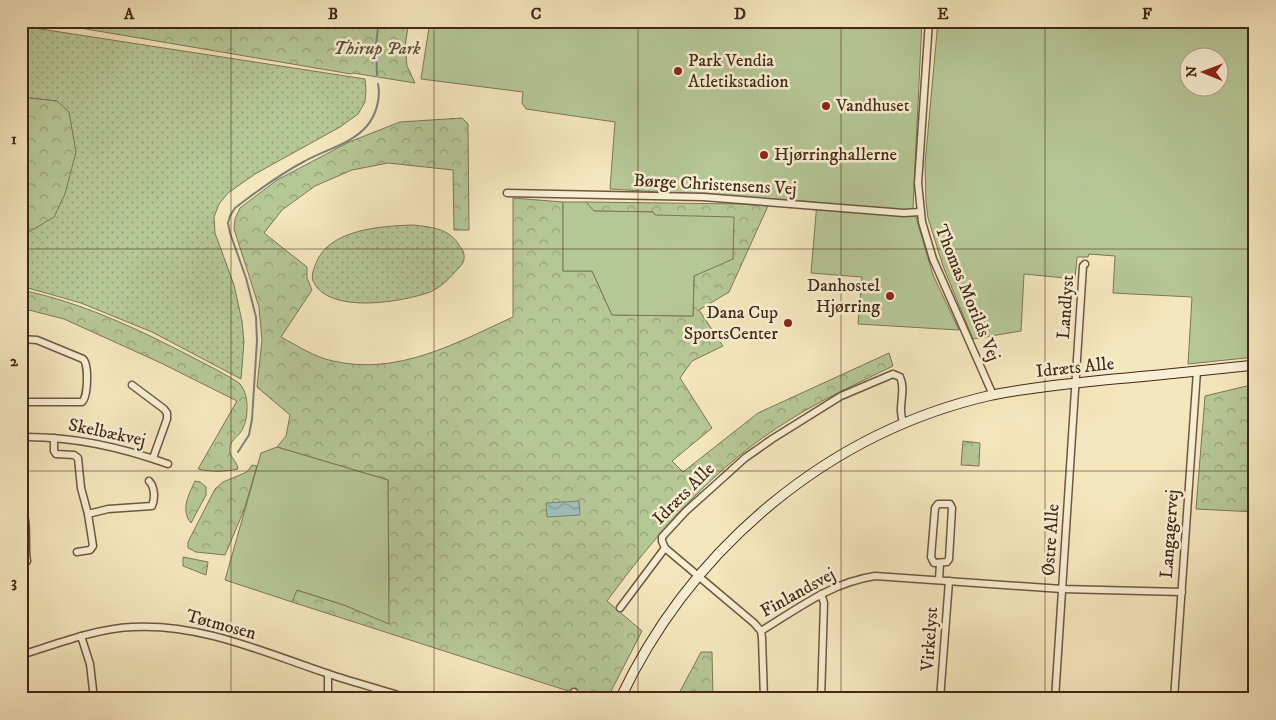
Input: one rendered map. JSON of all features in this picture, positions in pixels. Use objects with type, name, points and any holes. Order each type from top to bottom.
[{"type":"street","name":"Thomas Morilds Vej","points":[[929,21],[919,150],[918,183],[920,212],[925,236],[933,259],[993,395]]},
{"type":"street","name":"Børge Christensens Vej","points":[[507,193],[703,197],[904,213],[920,212]]},
{"type":"street","name":"Landlyst","points":[[1076,383],[1083,266],[1085,264]]},
{"type":"street","name":"Skelbækvej","points":[[21,339],[37,340],[83,359],[87,364],[86,398],[82,402],[21,402]]},
{"type":"street","name":"Idræts Alle","points":[[620,699],[651,639],[697,576],[725,546],[781,496],[861,443],[904,424],[958,404],[993,395],[1076,383],[1255,365]]},
{"type":"street","name":"Langagervej","points":[[1174,699],[1197,372]]},
{"type":"street","name":"Idræts Alle","points":[[697,576],[665,548],[662,541],[665,533],[686,511],[745,458],[791,426],[841,396],[887,375],[898,374],[902,379],[900,415],[904,424]]},
{"type":"street","name":"Østre Alle","points":[[1055,699],[1076,383]]},
{"type":"street","name":"Skelbækvej","points":[[132,385],[167,413],[167,419],[153,458]]},
{"type":"street","name":"Skelbækvej","points":[[21,437],[83,441],[109,446],[168,464]]},
{"type":"street","name":"Skelbækvej","points":[[54,438],[56,454],[74,455],[78,458],[81,488],[88,514],[93,546],[90,550],[77,552]]},
{"type":"street","points":[[88,514],[116,508],[152,506],[154,502],[154,487],[149,481]]},
{"type":"street","points":[[938,504],[950,504],[952,508],[948,559],[947,562],[940,564],[934,563],[931,557],[934,508],[938,504]]},
{"type":"street","points":[[21,509],[25,515],[27,561]]},
{"type":"street","name":"Idræts Alle","points":[[620,608],[665,548]]},
{"type":"street","points":[[939,580],[940,564]]},
{"type":"street","points":[[697,576],[754,623],[761,631],[764,699]]},
{"type":"street","name":"Finlandsvej","points":[[761,631],[834,587],[856,579],[875,576],[1062,589],[1182,592]]},
{"type":"street","name":"Virkelyst","points":[[940,699],[949,581]]},
{"type":"street","points":[[821,594],[824,604],[821,699]]},
{"type":"street","name":"Tøtmosen","points":[[21,655],[105,630],[154,626],[179,628],[203,633],[410,699]]},
{"type":"street","points":[[81,636],[90,664],[94,699]]},
{"type":"street","points":[[328,674],[328,699]]},
{"type":"street","points":[[571,699],[574,692]]},
{"type":"green space","name":"Thirup Park","points":[[39,21],[409,21],[405,46],[407,66],[415,83],[351,74]]},
{"type":"green space","name":"Hjørringhallerne","points":[[430,21],[922,21],[913,207],[933,275],[959,330],[858,324],[862,277],[811,273],[817,202],[610,189],[615,122],[526,109],[522,103],[523,92],[421,79]]},
{"type":"green space","points":[[938,21],[1255,21],[1255,357],[1188,364],[1192,297],[1113,293],[1115,256],[1089,254],[1088,257],[1077,257],[1075,279],[1024,274],[1021,331],[973,339],[943,266],[928,218],[925,164]]},
{"type":"green space","points":[[21,26],[365,79],[365,102],[358,114],[340,127],[255,174],[228,193],[219,204],[214,217],[215,233],[234,285],[242,321],[244,342],[241,379],[152,332],[81,303],[21,286],[21,233],[27,233],[57,101],[21,97]]},
{"type":"green space","points":[[21,97],[57,101],[69,112],[76,152],[65,194],[54,217],[27,233],[21,233]]},
{"type":"green space","points":[[462,118],[468,124],[469,230],[454,230],[453,170],[388,163],[352,170],[315,186],[282,210],[264,233],[307,267],[307,278],[312,290],[281,337],[319,357],[333,361],[381,364],[403,361],[426,354],[470,337],[513,317],[513,198],[563,202],[563,271],[592,271],[612,315],[693,316],[694,276],[653,212],[593,211],[586,202],[741,204],[768,206],[729,292],[699,310],[723,346],[692,361],[680,378],[712,428],[672,461],[683,472],[758,413],[889,353],[893,366],[841,391],[791,419],[764,437],[714,478],[690,501],[647,549],[607,601],[642,631],[607,699],[593,699],[292,602],[296,590],[344,605],[388,623],[388,480],[277,447],[286,436],[290,415],[257,387],[262,340],[259,307],[234,229],[235,219],[240,208],[277,180],[349,142],[400,122]]},
{"type":"green space","points":[[563,202],[586,202],[594,211],[653,212],[655,215],[734,217],[733,259],[694,276],[693,316],[612,315],[592,271],[563,271]]},
{"type":"green space","points":[[413,225],[439,229],[445,232],[455,239],[463,252],[464,260],[461,266],[448,280],[434,290],[418,296],[385,302],[349,302],[321,292],[313,281],[316,263],[323,252],[332,243],[344,236],[372,228]]},
{"type":"green space","points":[[21,290],[87,309],[109,318],[172,347],[239,383],[245,392],[247,404],[245,423],[240,433],[232,442],[230,450],[238,469],[208,471],[198,469],[237,401],[161,363],[64,319],[21,308]]},
{"type":"green space","points":[[1255,384],[1255,512],[1196,509],[1205,396]]},
{"type":"green space","points":[[963,441],[980,443],[979,466],[961,465]]},
{"type":"green space","points":[[277,447],[388,480],[389,624],[344,605],[297,590],[292,602],[225,580],[261,453]]},
{"type":"green space","points":[[252,465],[257,466],[244,510],[225,555],[196,552],[188,548],[188,542],[215,489],[223,482],[247,472]]},
{"type":"green space","points":[[195,481],[200,482],[206,487],[206,495],[191,523],[186,513],[186,507]]},
{"type":"green space","points":[[183,557],[208,562],[206,575],[183,566]]},
{"type":"green space","points":[[701,652],[712,652],[713,699],[676,699]]},
{"type":"water","points":[[579,501],[580,515],[547,517],[546,503]]},
{"type":"waterway","points":[[377,75],[376,44],[379,21]]},
{"type":"waterway","points":[[238,452],[249,435],[252,419],[257,341],[256,317],[246,278],[230,233],[228,223],[230,216],[235,208],[278,177],[312,157],[360,133],[370,123],[375,112],[379,95],[378,84]]},
{"type":"place","name":"Park Vendia Atletikstadion","points":[[678,71]]},
{"type":"place","name":"Vandhuset","points":[[826,106]]},
{"type":"place","name":"Hjørringhallerne","points":[[764,155]]},
{"type":"place","name":"Danhostel Hjørring","points":[[890,296]]},
{"type":"place","name":"Dana Cup SportsCenter","points":[[788,323]]}]
